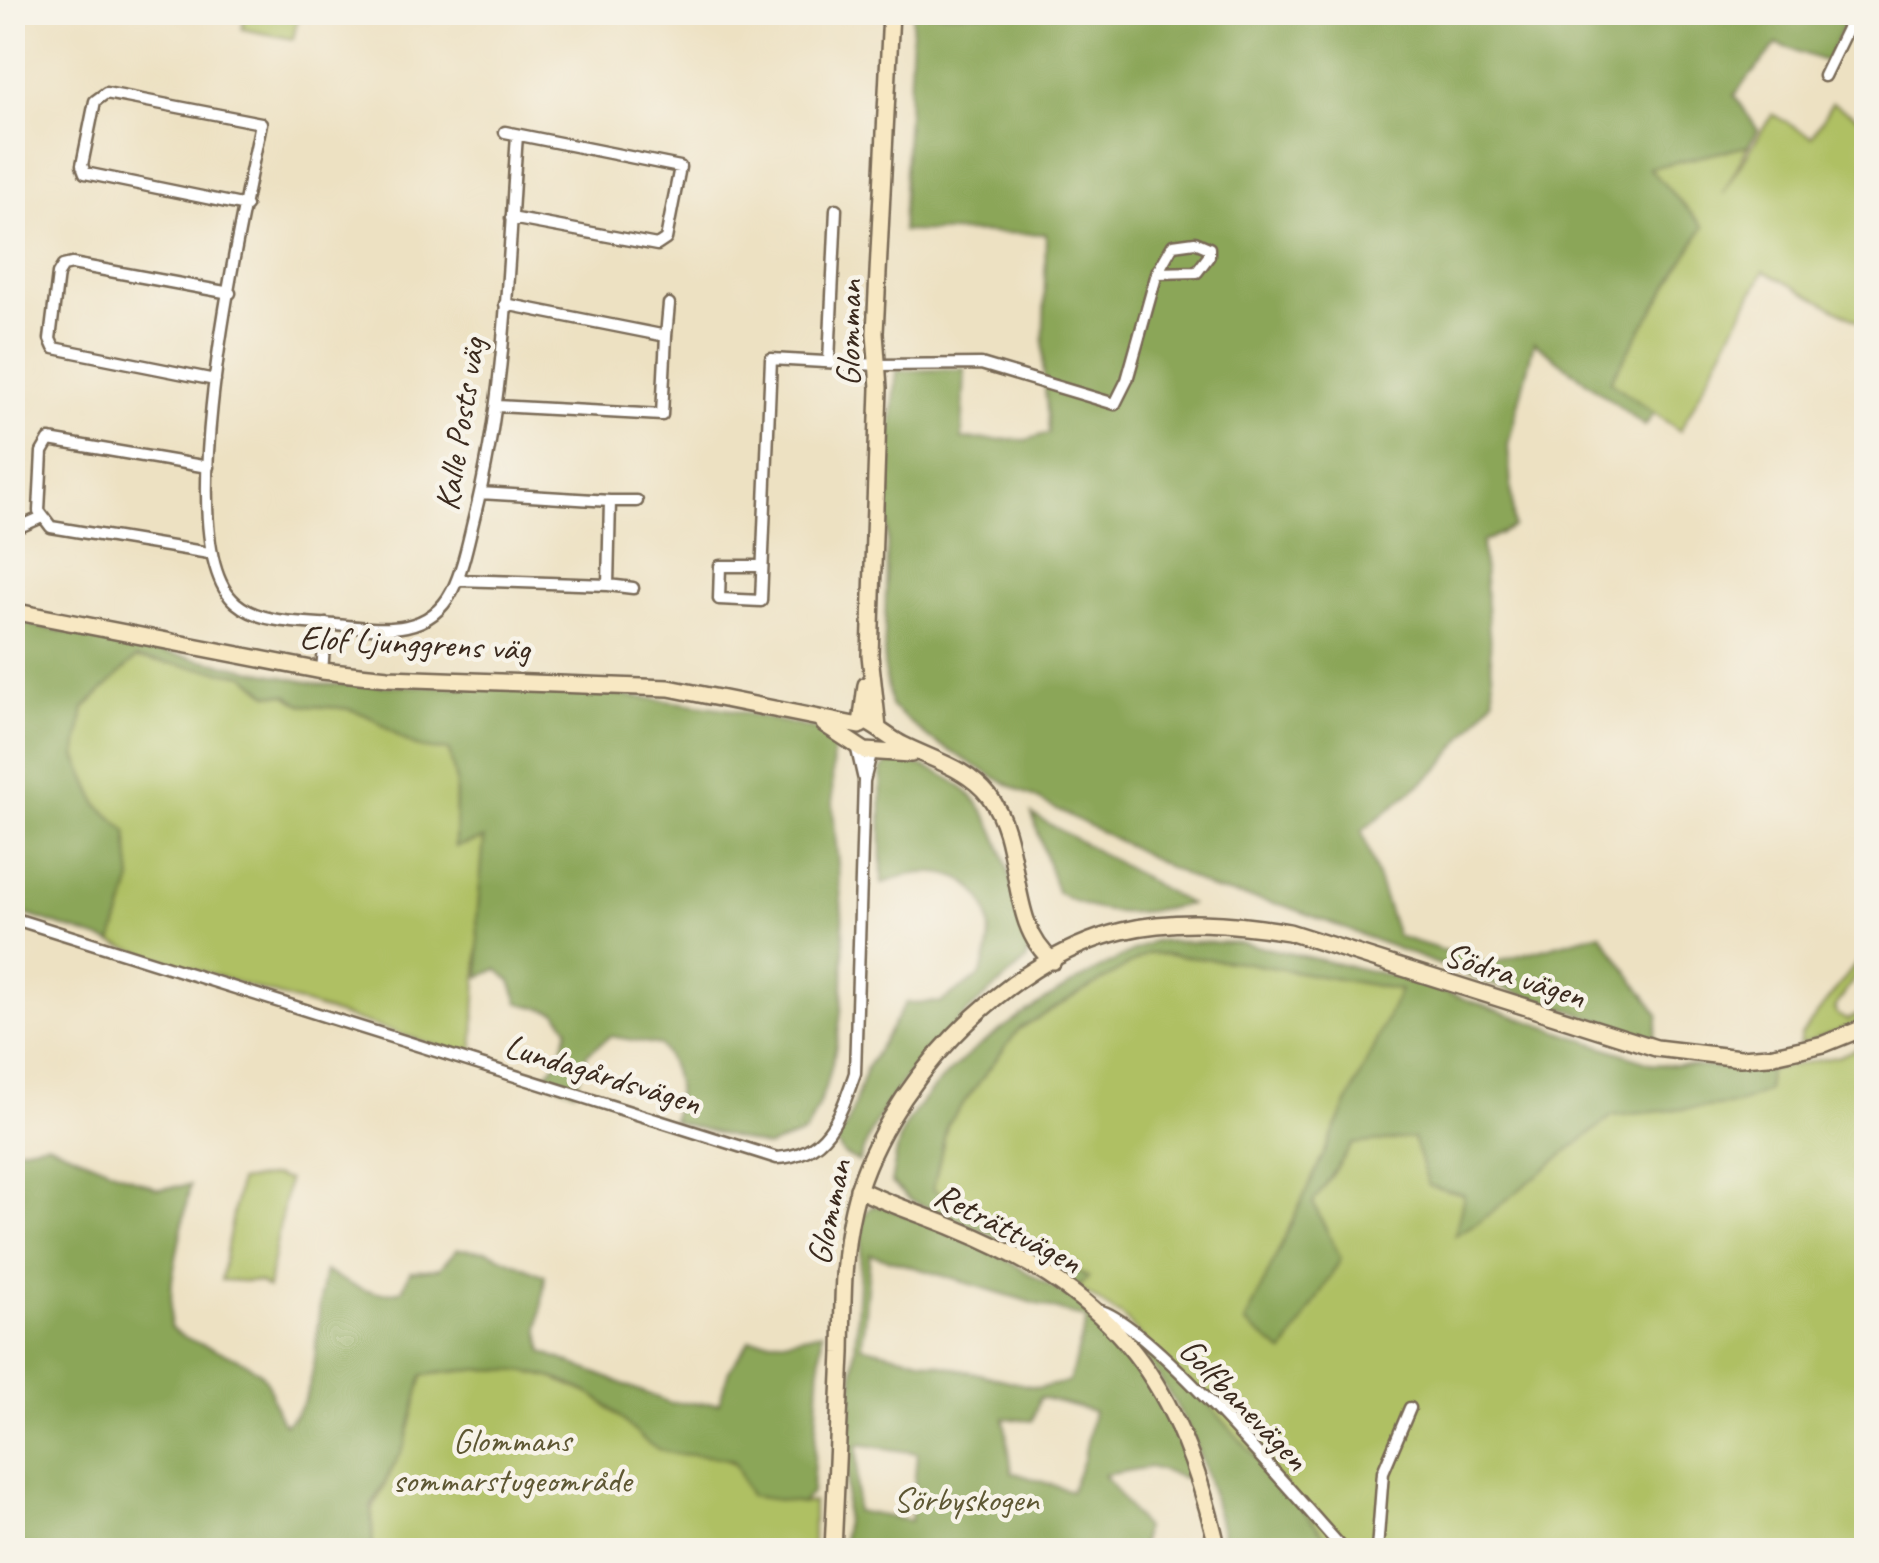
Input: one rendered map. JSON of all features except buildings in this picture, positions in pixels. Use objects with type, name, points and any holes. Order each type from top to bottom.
[{"type":"street","name":"Glomman","points":[[865,733],[878,365],[875,333],[891,12]]},
{"type":"street","points":[[1824,76],[1856,12]]},
{"type":"street","name":"Kalle Posts väg","points":[[246,206],[89,176],[82,164],[95,101],[102,93],[260,124],[246,206],[214,380],[208,466],[209,553],[223,590],[238,606],[277,619],[384,630],[415,625],[440,608],[456,580],[480,493],[496,406],[517,134]]},
{"type":"street","points":[[504,132],[686,167],[666,239],[657,245],[511,218]]},
{"type":"street","points":[[829,362],[836,209]]},
{"type":"street","points":[[771,359],[878,365],[981,364],[1114,404],[1126,380],[1157,273],[1173,245],[1195,242],[1209,248],[1210,256],[1197,272],[1157,273]]},
{"type":"street","points":[[214,380],[54,348],[50,339],[58,274],[63,266],[72,264],[230,293]]},
{"type":"street","points":[[505,304],[666,336]]},
{"type":"street","points":[[662,430],[670,304]]},
{"type":"street","points":[[761,566],[720,566],[720,599],[761,600],[770,344]]},
{"type":"street","points":[[496,406],[662,414]]},
{"type":"street","points":[[40,518],[42,452],[50,440],[208,466]]},
{"type":"street","points":[[480,493],[636,501]]},
{"type":"street","points":[[608,585],[610,501]]},
{"type":"street","points":[[24,524],[40,518]]},
{"type":"street","points":[[40,518],[52,527],[209,553]]},
{"type":"street","points":[[456,580],[632,588]]},
{"type":"street","name":"Elof Ljunggrens väg","points":[[12,610],[260,662],[322,671],[669,688],[865,733]]},
{"type":"street","points":[[322,671],[326,624]]},
{"type":"street","points":[[865,733],[880,741],[874,750],[924,756]]},
{"type":"street","points":[[865,733],[956,768],[989,796],[1011,843],[1030,929],[1041,952],[1053,961]]},
{"type":"street","name":"Lundagårdsvägen","points":[[12,918],[777,1158],[794,1157],[822,1142],[843,1108],[854,1072],[865,733]]},
{"type":"street","name":"Lundagårdsvägen","points":[[864,781],[874,750]]},
{"type":"street","name":"Södra vägen","points":[[1053,961],[1146,928],[1228,922],[1288,932],[1656,1048],[1740,1058],[1769,1056],[1824,1044],[1866,1027]]},
{"type":"street","name":"Glomman","points":[[833,1550],[846,1248],[858,1189],[882,1127],[933,1056],[998,999],[1053,961]]},
{"type":"street","name":"Reträttvägen","points":[[858,1189],[1022,1260],[1095,1310],[1134,1350],[1173,1409],[1198,1468],[1218,1550]]},
{"type":"street","name":"Golfbanevägen","points":[[1095,1310],[1105,1310],[1126,1324],[1195,1386],[1344,1550]]},
{"type":"street","points":[[1376,1550],[1383,1472],[1410,1408]]},
{"type":"green space","points":[[245,13],[299,13],[293,39],[242,29]]},
{"type":"green space","points":[[913,13],[1849,13],[1827,62],[1777,44],[1734,95],[1758,130],[1748,146],[1649,168],[1704,227],[1610,381],[1654,413],[1645,426],[1534,342],[1508,445],[1514,527],[1482,542],[1494,698],[1439,769],[1362,831],[1397,936],[1487,964],[1600,933],[1659,1015],[1654,1038],[1479,980],[1286,906],[1214,890],[994,777],[927,737],[891,706],[884,668],[890,436],[897,371],[965,369],[962,439],[1026,440],[1049,433],[1043,366],[1046,234],[902,231]]},
{"type":"green space","points":[[1832,103],[1866,122],[1866,325],[1764,271],[1680,431],[1609,382],[1703,227],[1648,168],[1748,146],[1723,194],[1772,114],[1812,137]]},
{"type":"green space","points":[[12,621],[318,684],[577,689],[727,709],[835,734],[832,791],[844,950],[841,1013],[829,1075],[805,1133],[767,1147],[673,1121],[676,1081],[660,1045],[610,1036],[587,1054],[575,1091],[542,1080],[560,1057],[568,1028],[557,1012],[519,1003],[511,981],[497,969],[480,977],[477,919],[484,839],[455,847],[456,782],[449,750],[418,747],[375,720],[348,709],[308,706],[287,695],[268,694],[245,675],[136,658],[84,708],[76,756],[98,805],[127,831],[132,880],[112,943],[13,910]]},
{"type":"green space","points":[[136,658],[245,675],[268,694],[287,695],[308,706],[348,709],[375,720],[418,747],[449,750],[456,782],[455,846],[484,839],[473,1057],[112,943],[127,832],[98,805],[76,756],[84,708]]},
{"type":"green space","points":[[893,760],[930,769],[958,784],[978,803],[1003,854],[1029,949],[1026,961],[951,1028],[907,1076],[888,1102],[859,1162],[844,1155],[835,1141],[848,1124],[866,1069],[906,1003],[941,1002],[980,976],[988,948],[989,924],[984,903],[972,888],[955,877],[934,873],[909,875],[882,884],[881,769]]},
{"type":"green space","points":[[1032,814],[1189,904],[1154,911],[1105,911],[1057,892]]},
{"type":"green space","points":[[1153,941],[1243,943],[1407,979],[1653,1064],[1769,1070],[1767,1091],[1737,1104],[1612,1116],[1480,1221],[1455,1235],[1464,1195],[1429,1186],[1413,1138],[1353,1144],[1313,1203],[1341,1259],[1284,1353],[1245,1323],[1400,990],[1241,962],[1149,953],[1019,1029],[947,1125],[933,1189],[1088,1277],[1078,1288],[987,1233],[910,1200],[891,1182],[904,1129],[950,1072],[1015,1020]]},
{"type":"green space","points":[[1866,951],[1866,960],[1835,1008],[1836,1014],[1847,1020],[1866,1011],[1866,1020],[1799,1045],[1801,1035]]},
{"type":"green space","points":[[1149,953],[1241,962],[1401,990],[1654,1072],[1767,1090],[1769,1070],[1840,1056],[1866,1044],[1866,1550],[1339,1550],[1123,1317],[1078,1288],[1088,1278],[933,1189],[947,1125],[1019,1029]]},
{"type":"green space","points":[[47,1143],[158,1189],[190,1185],[172,1280],[170,1327],[192,1341],[239,1359],[261,1374],[285,1424],[298,1411],[312,1374],[325,1271],[362,1289],[391,1292],[402,1290],[410,1272],[440,1268],[457,1249],[488,1251],[545,1276],[539,1330],[543,1352],[670,1403],[719,1403],[729,1370],[750,1340],[784,1340],[822,1332],[812,1492],[802,1503],[750,1496],[734,1461],[670,1453],[652,1446],[602,1401],[573,1385],[532,1373],[467,1370],[423,1375],[405,1445],[371,1507],[373,1550],[13,1550],[13,1149]]},
{"type":"green space","points":[[275,1176],[288,1180],[268,1288],[259,1282],[221,1280],[239,1181]]},
{"type":"green space","name":"Sörbyskogen","points":[[872,1206],[887,1207],[992,1251],[1099,1315],[1151,1382],[1197,1482],[1150,1467],[1104,1475],[1144,1528],[1141,1550],[843,1550],[863,1216]],"holes":[[[870,1254],[1087,1319],[1069,1382],[1038,1388],[862,1346]],[[1040,1397],[1093,1411],[1084,1457],[1071,1491],[1012,1472],[1004,1418],[1032,1421]],[[858,1444],[917,1453],[911,1521],[856,1511]]]},
{"type":"green space","points":[[1109,1317],[1194,1388],[1338,1550],[1226,1550],[1209,1483],[1186,1424],[1154,1370]]},
{"type":"green space","name":"Glommans sommarstugeområde","points":[[501,1367],[550,1377],[595,1396],[655,1448],[717,1454],[801,1503],[813,1502],[813,1550],[373,1550],[372,1511],[404,1445],[423,1375]]}]
